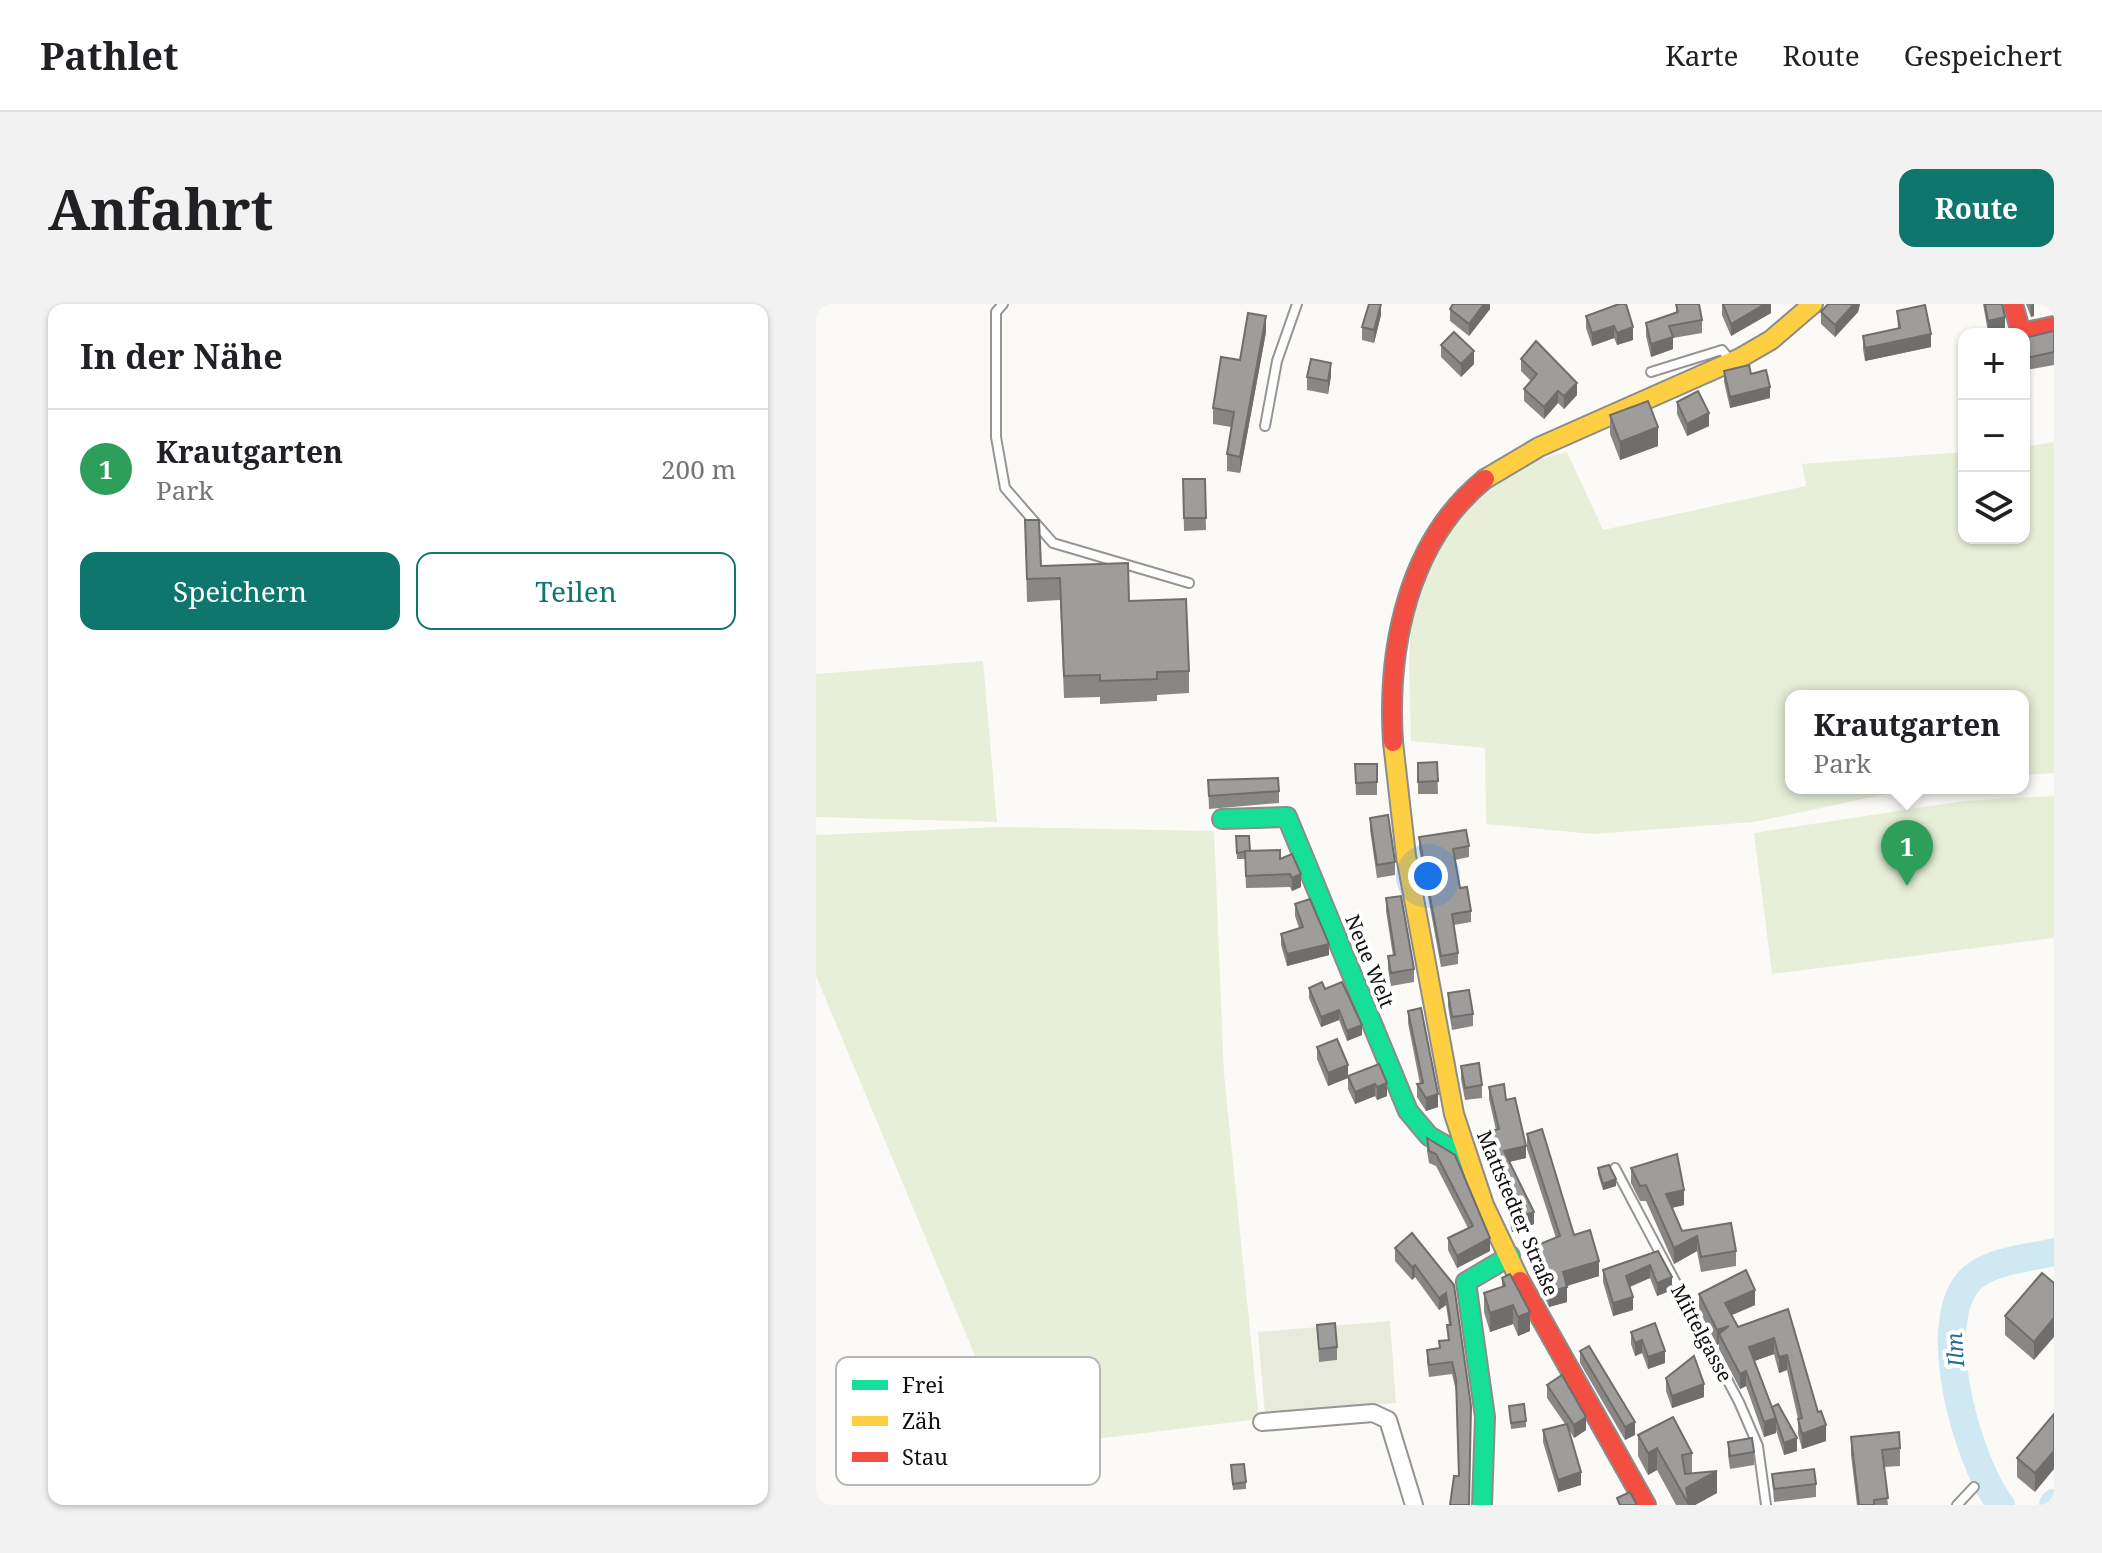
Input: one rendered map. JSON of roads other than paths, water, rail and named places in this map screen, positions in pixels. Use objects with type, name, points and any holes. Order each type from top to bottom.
[{"type":"street","name":"Mattstedter Straße","points":[[1646,1505],[1557,1356],[1467,1158],[1450,1095],[1400,819],[1393,728],[1397,638],[1408,591],[1425,550],[1445,520],[1476,487],[1536,449],[1732,363],[1771,340],[1813,304]]},
{"type":"street","points":[[2013,304],[2021,333],[2054,326]]},
{"type":"street","name":"Neue Welt","points":[[1222,819],[1287,817],[1408,1111],[1429,1136],[1467,1158]]},
{"type":"street","points":[[1482,1505],[1486,1467],[1485,1417],[1466,1282],[1471,1276],[1510,1256]]},
{"type":"street","points":[[1262,1422],[1373,1413],[1388,1420],[1414,1505]]},
{"type":"lane","points":[[1003,304],[996,312],[996,437],[1005,488],[1053,543],[1189,583]]},
{"type":"lane","points":[[1265,426],[1277,361],[1297,304]]},
{"type":"lane","points":[[1651,372],[1722,350],[1732,363]]},
{"type":"lane","name":"Mittelgasse","points":[[1615,1168],[1739,1402],[1758,1446],[1766,1505]]},
{"type":"lane","points":[[1957,1505],[1974,1487]]},
{"type":"waterway","name":"Ilm","points":[[2001,1505],[1988,1485],[1965,1424],[1956,1388],[1952,1353],[1953,1320],[1961,1293],[1977,1274],[2004,1262],[2054,1252]]},
{"type":"place","name":"Krautgarten","points":[[1907,886]]}]
